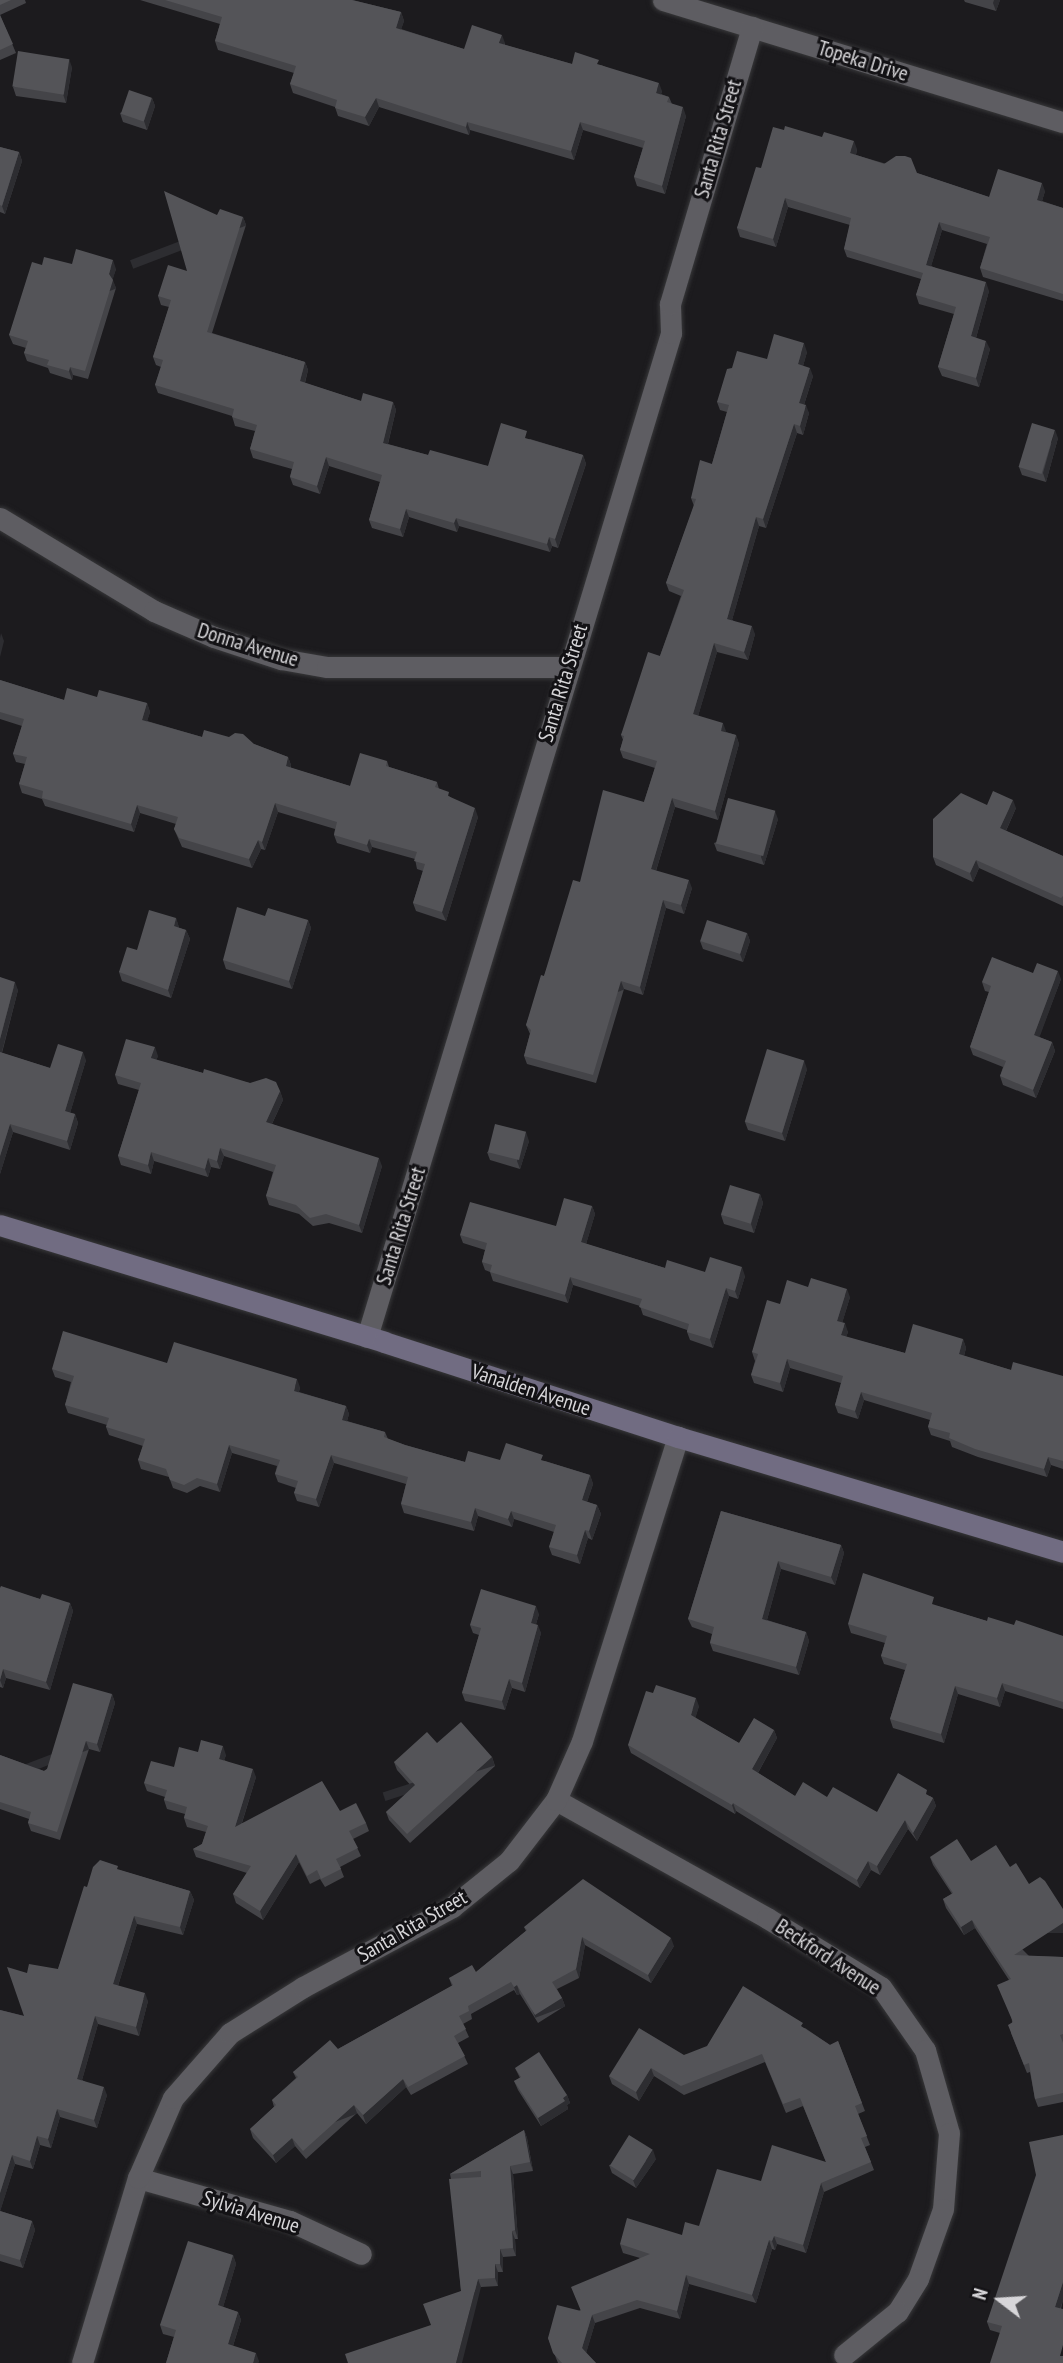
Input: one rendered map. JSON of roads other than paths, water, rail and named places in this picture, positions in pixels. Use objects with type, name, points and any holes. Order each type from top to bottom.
[{"type":"main road","name":"Vanalden Avenue","points":[[0,1226],[368,1337],[678,1437],[1063,1552]]},
{"type":"street","name":"Topeka Drive","points":[[663,0],[1063,122]]},
{"type":"street","name":"Santa Rita Street","points":[[368,1337],[671,332],[670,304],[752,27]]},
{"type":"street","name":"Donna Avenue","points":[[0,518],[153,611],[214,638],[281,659],[327,667],[568,667]]},
{"type":"street","name":"Santa Rita Street","points":[[82,2363],[138,2178],[173,2098],[230,2033],[303,1987],[452,1907],[509,1861],[556,1800],[582,1741],[678,1437]]},
{"type":"street","name":"Beckford Avenue","points":[[556,1800],[767,1918],[881,1987],[925,2050],[949,2133],[943,2209],[918,2279],[897,2312],[844,2356]]},
{"type":"street","name":"Sylvia Avenue","points":[[138,2178],[290,2221],[361,2254]]}]
